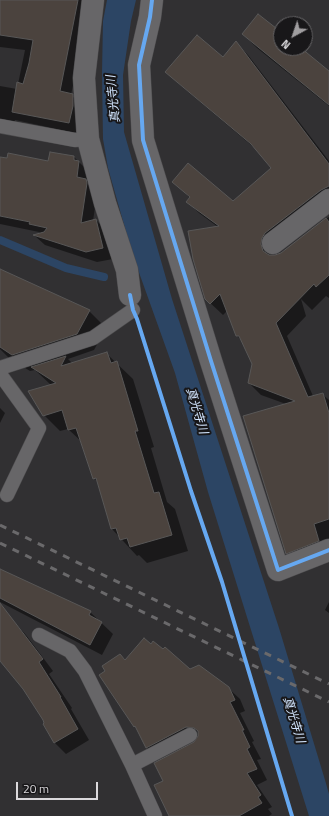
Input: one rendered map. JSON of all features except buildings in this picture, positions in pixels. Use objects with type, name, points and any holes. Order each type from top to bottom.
[{"type":"street","points":[[93,0],[84,78],[88,139],[105,202],[127,270],[132,302]]},
{"type":"street","points":[[152,0],[150,17],[139,65],[143,140],[213,369],[278,570],[329,550]]},
{"type":"street","points":[[273,243],[329,200]]},
{"type":"lane","points":[[0,126],[75,140],[88,139]]},
{"type":"lane","points":[[0,368],[93,338],[132,302]]},
{"type":"lane","points":[[0,374],[39,428],[8,496]]},
{"type":"lane","points":[[39,635],[70,651],[85,671],[132,765],[155,816]]},
{"type":"lane","points":[[132,765],[190,735]]},
{"type":"water","name":"真光寺川","points":[[107,0],[136,0],[131,21],[123,75],[124,132],[172,299],[279,628],[325,780],[329,794],[329,816],[309,816],[208,492],[175,373],[132,253],[108,168],[103,139],[102,73],[103,21]]},
{"type":"waterway","points":[[0,240],[66,268],[104,277]]},
{"type":"railway","points":[[0,525],[329,684]]},
{"type":"railway","points":[[0,543],[329,702]]},
{"type":"cycle path","points":[[152,0],[150,17],[139,65],[143,140],[211,361],[278,570],[329,550]]},
{"type":"cycle path","points":[[130,295],[133,310],[191,491],[222,582],[292,816]]}]
